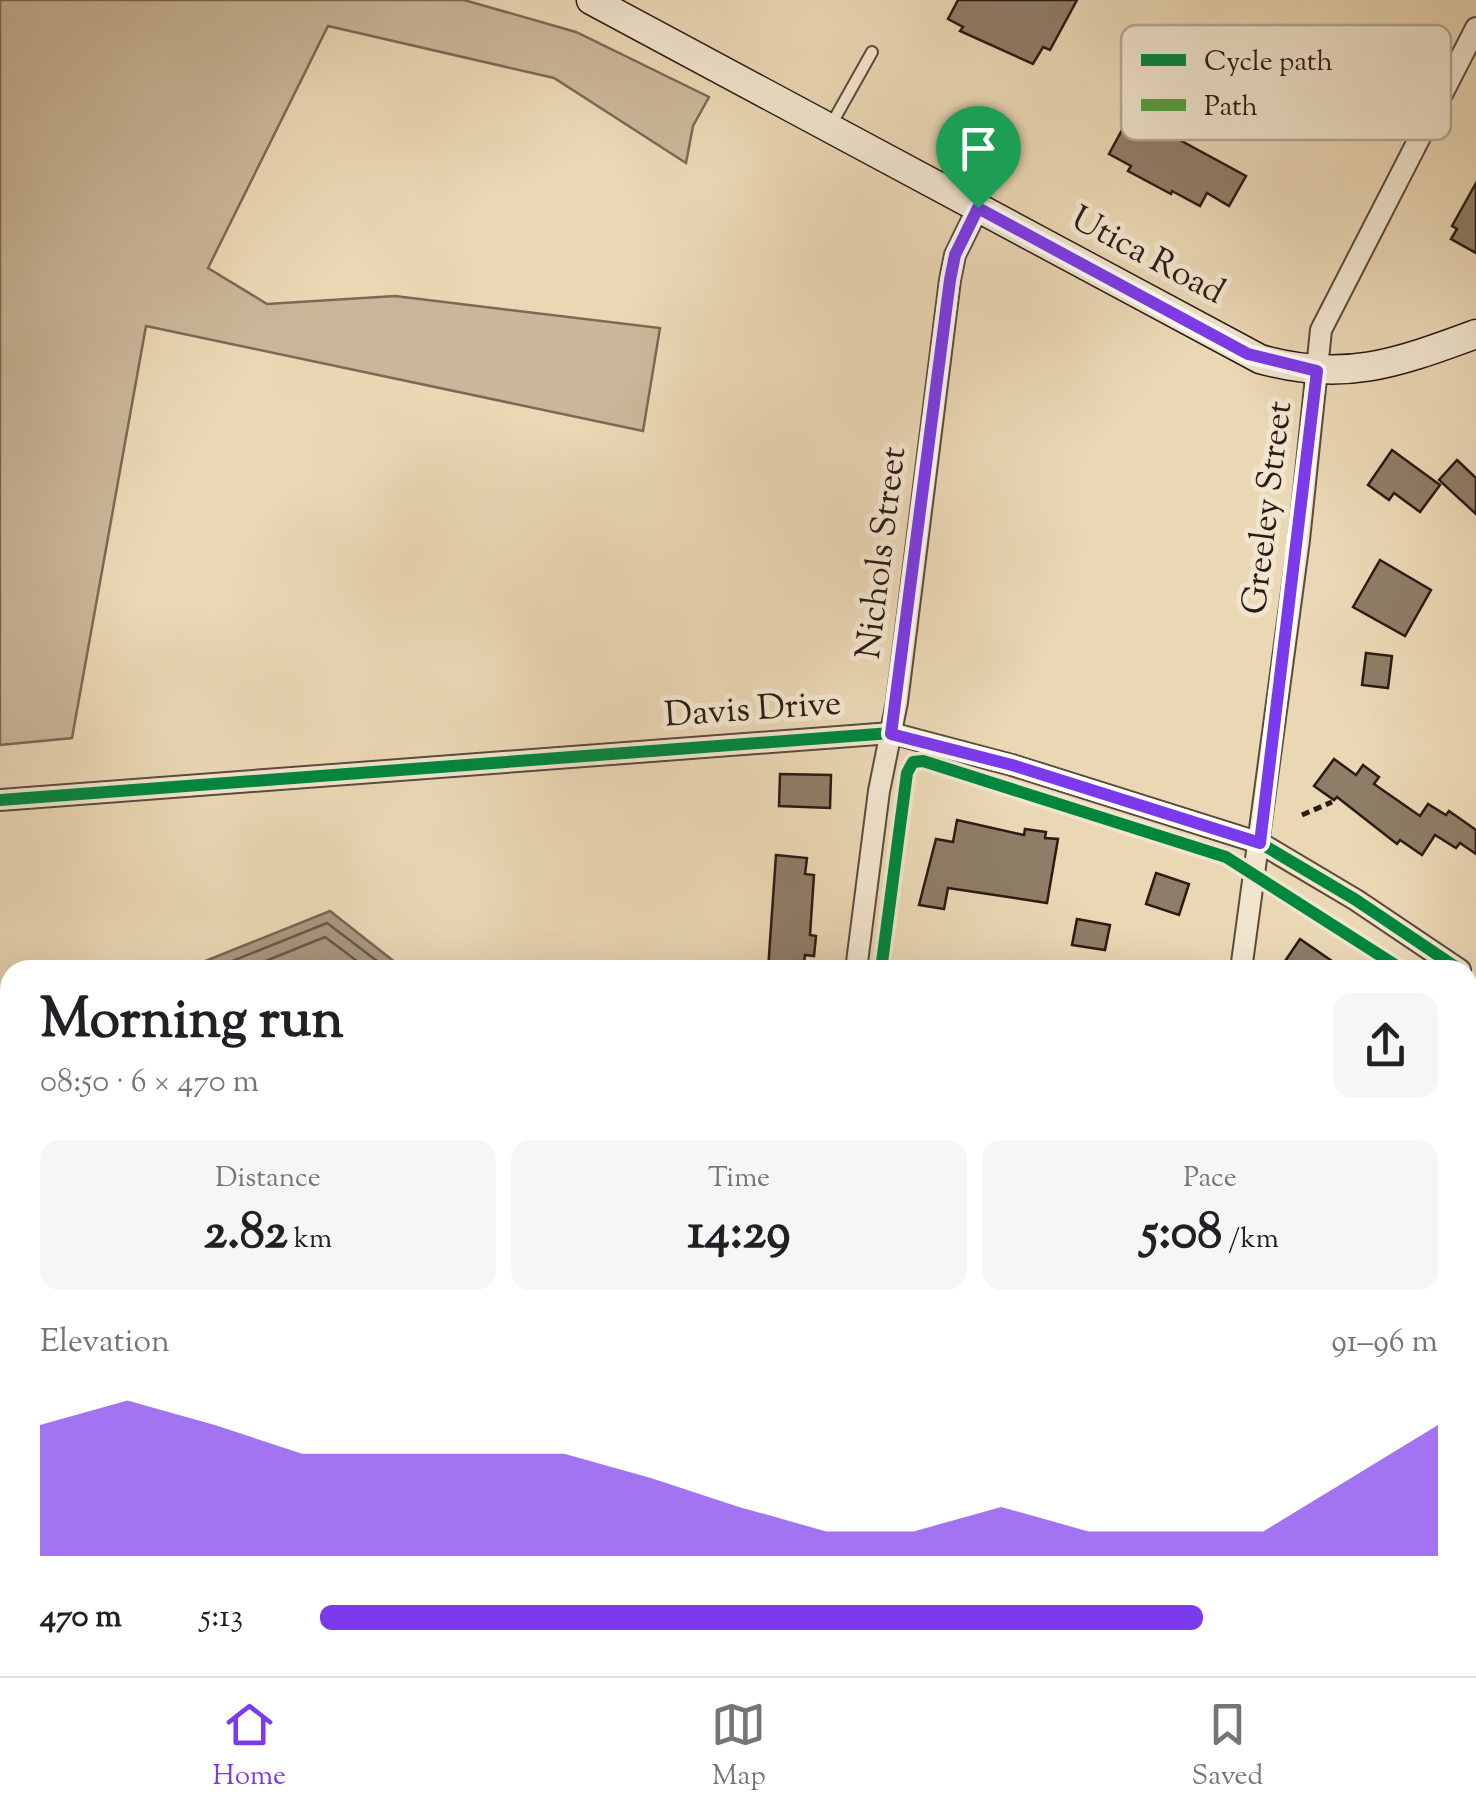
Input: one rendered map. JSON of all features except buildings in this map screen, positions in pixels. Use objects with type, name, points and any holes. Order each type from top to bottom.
[{"type":"street","name":"Utica Road","points":[[591,0],[1248,354],[1317,371],[1378,368],[1476,334]]},
{"type":"street","name":"Greeley Street","points":[[1451,76],[1476,28]]},
{"type":"street","name":"Greeley Street","points":[[1242,960],[1323,320],[1417,140]]},
{"type":"street","name":"Nichols Street","points":[[857,960],[950,280],[955,255],[978,208]]},
{"type":"street","name":"Davis Drive","points":[[0,800],[891,734],[1012,765],[1260,843],[1356,900],[1445,960]]},
{"type":"lane","points":[[830,128],[872,52]]},
{"type":"path","points":[[1302,815],[1332,802]]},
{"type":"shaded area","points":[[0,0],[464,0],[576,32],[709,97],[693,126],[686,163],[554,78],[328,26],[208,268],[267,304],[395,296],[660,328],[643,431],[146,326],[72,738],[0,745]]},
{"type":"water","points":[[330,911],[392,960],[208,960]]},
{"type":"cycle path","points":[[0,800],[891,733],[1012,765],[1260,843],[1356,900],[1445,960]]},
{"type":"cycle path","points":[[882,960],[907,773],[913,762],[923,761],[1226,857],[1387,960]]},
{"type":"route","points":[[978,208],[1248,354],[1317,371],[1260,843],[1012,765],[891,734],[950,280],[962,236],[978,208]]}]
